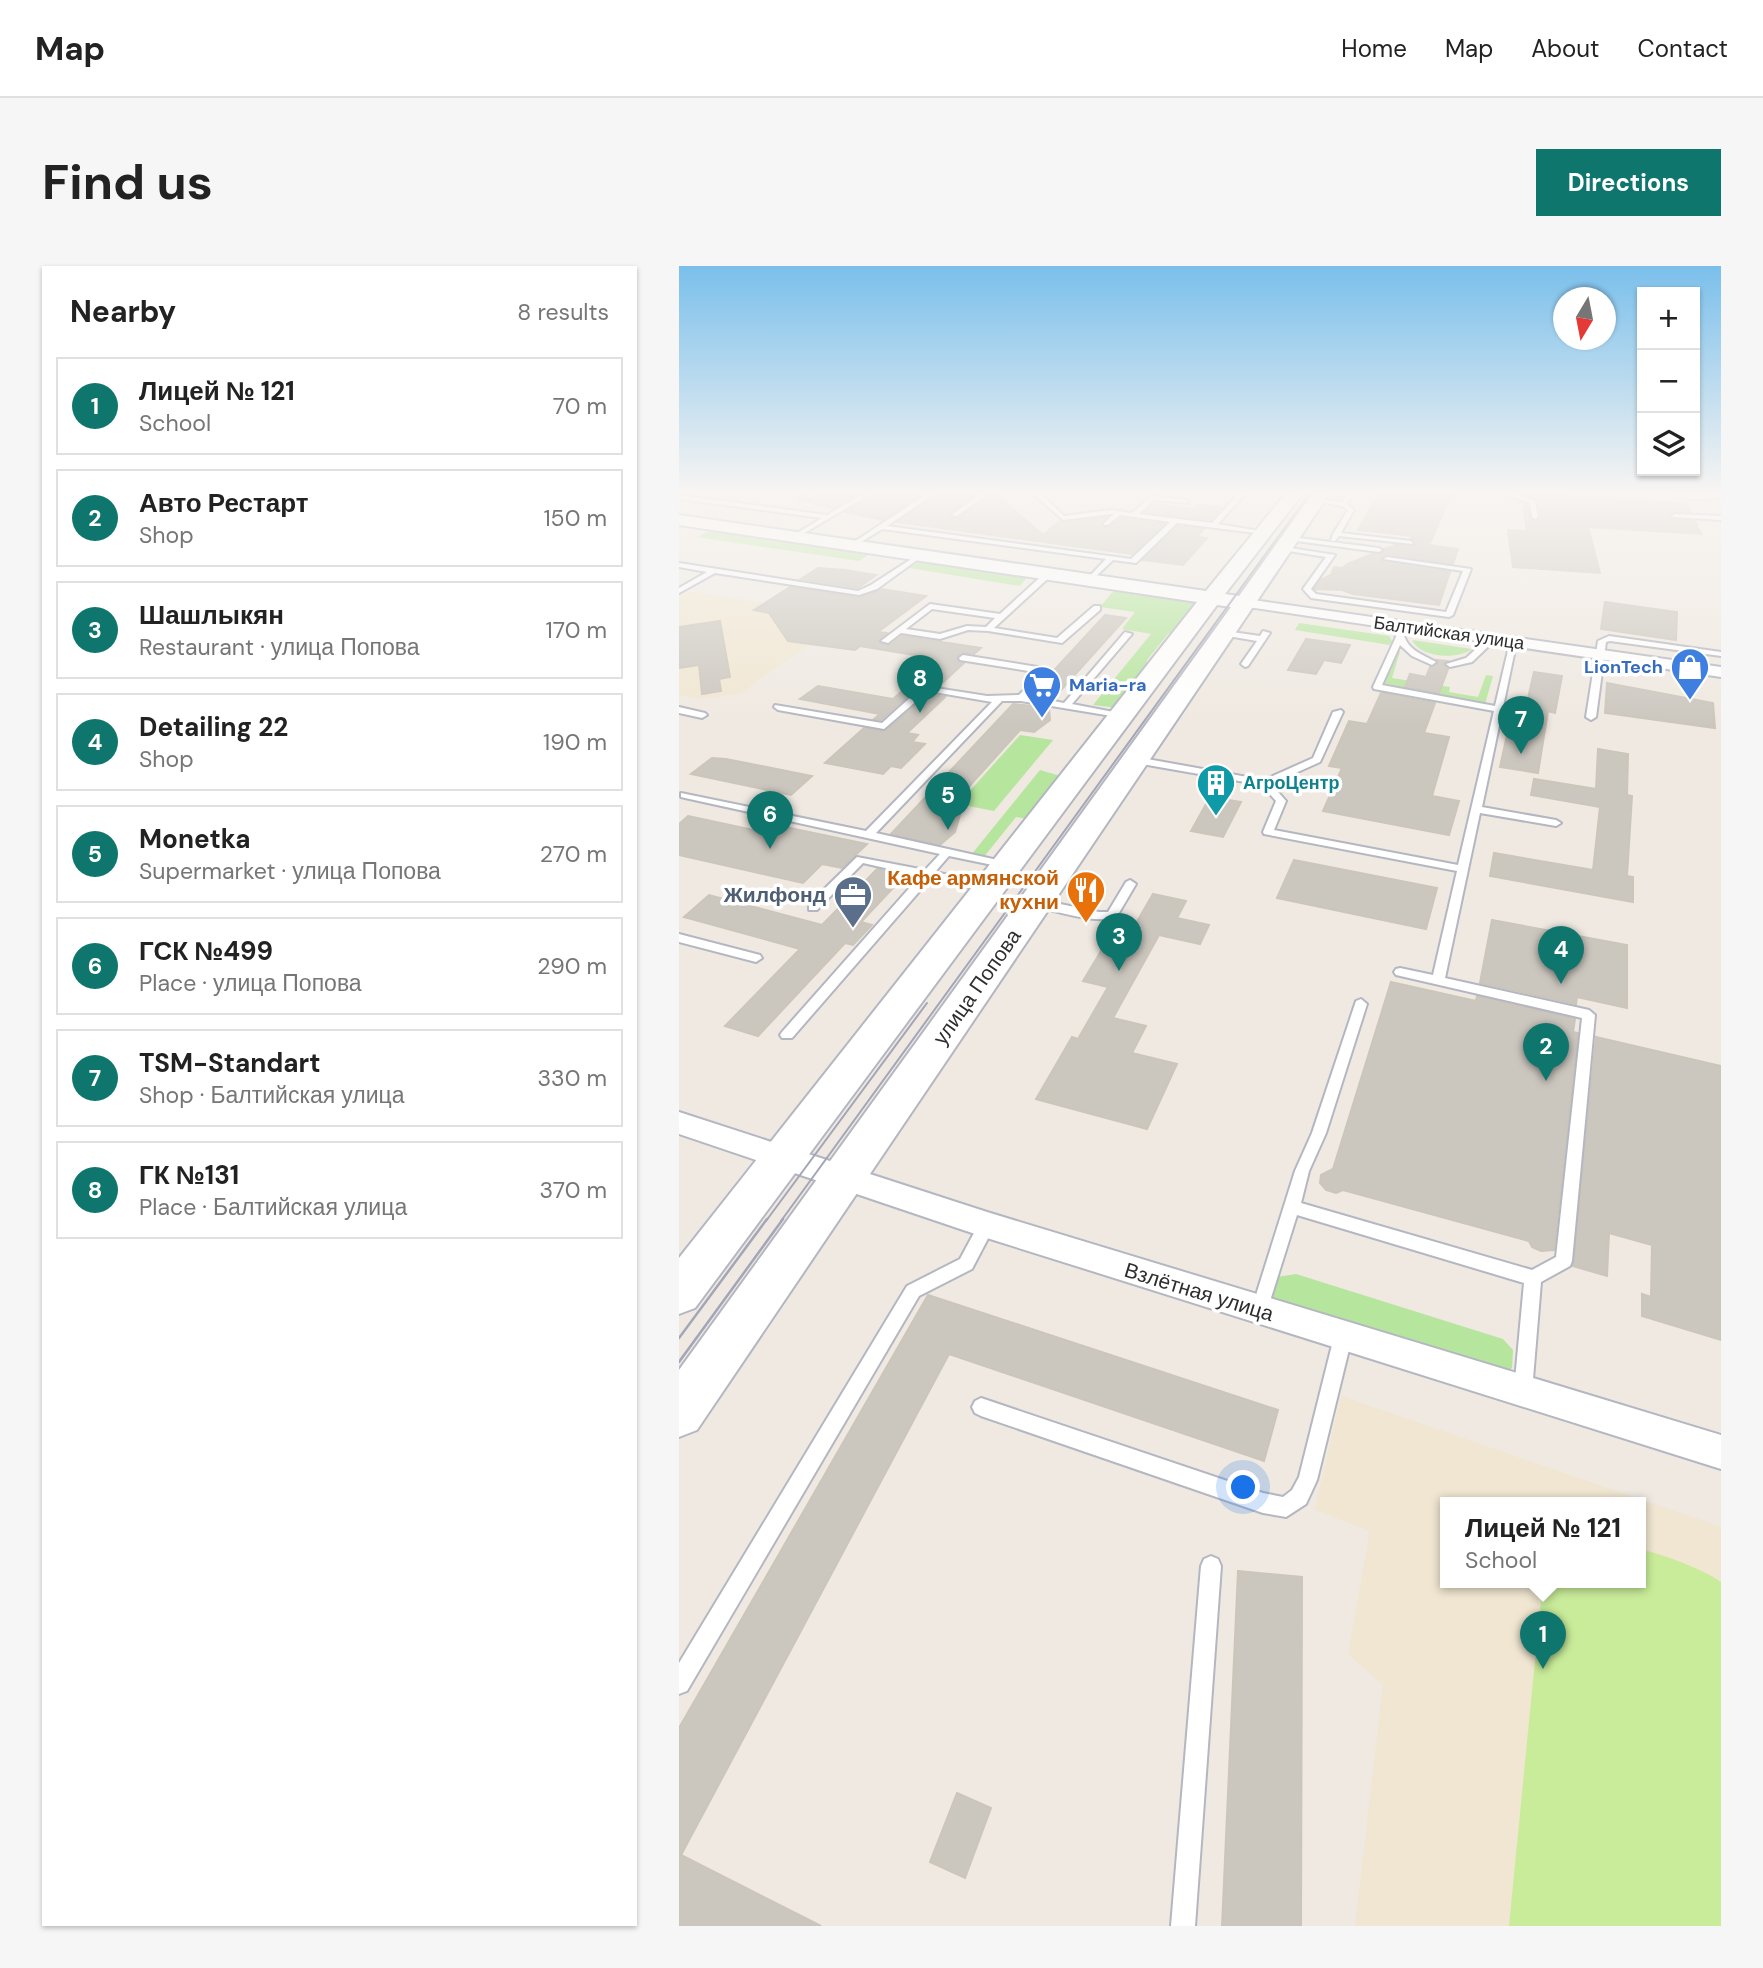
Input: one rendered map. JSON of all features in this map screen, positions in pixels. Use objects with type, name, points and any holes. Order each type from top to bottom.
[{"type":"main road","name":"Балтийская улица","points":[[1033,570],[1246,603]]},
{"type":"main road","points":[[679,1293],[1233,570]]},
{"type":"main road","name":"улица Попова","points":[[679,1412],[1269,570]]},
{"type":"street","name":"Балтийская улица","points":[[1246,603],[1348,618],[1399,632],[1450,633],[1721,672]]},
{"type":"street","name":"Взлётная улица","points":[[679,1124],[842,1179],[1259,1311],[1721,1452]]},
{"type":"lane","points":[[679,591],[714,570]]},
{"type":"lane","points":[[718,570],[859,593],[874,587],[898,570]]},
{"type":"lane","points":[[1091,579],[1099,570]]},
{"type":"lane","points":[[1320,570],[1307,589],[1314,596],[1449,615]]},
{"type":"lane","points":[[1450,633],[1449,615],[1466,570]]},
{"type":"lane","points":[[988,629],[1050,573]]},
{"type":"lane","points":[[1348,618],[1357,602]]},
{"type":"lane","points":[[885,641],[930,606],[1001,617]]},
{"type":"lane","points":[[899,631],[940,638],[967,628],[988,629],[1059,641],[1097,608]]},
{"type":"lane","points":[[1399,632],[1419,658],[1432,662]]},
{"type":"lane","points":[[1399,632],[1377,687],[1498,709]]},
{"type":"lane","points":[[1225,633],[1264,636],[1245,664]]},
{"type":"lane","points":[[1066,706],[1128,634]]},
{"type":"lane","points":[[1591,717],[1602,641],[1609,638],[1721,654]]},
{"type":"lane","points":[[1450,664],[1469,660],[1492,639]]},
{"type":"lane","points":[[1438,980],[1514,642]]},
{"type":"lane","points":[[963,657],[1047,671],[1021,698]]},
{"type":"lane","points":[[778,707],[884,726],[926,688],[987,699],[1021,698],[1121,716]]},
{"type":"lane","points":[[867,836],[1000,698]]},
{"type":"lane","points":[[679,710],[702,715]]},
{"type":"lane","points":[[1136,760],[1265,783],[1317,761],[1338,712]]},
{"type":"lane","points":[[1265,783],[1281,801],[1268,832],[1463,869]]},
{"type":"lane","points":[[685,795],[844,828],[867,836],[946,853],[998,876]]},
{"type":"lane","points":[[1476,809],[1556,822]]},
{"type":"lane","points":[[787,1035],[946,853]]},
{"type":"lane","points":[[813,907],[861,859],[928,874],[998,876]]},
{"type":"lane","points":[[1036,903],[1099,916],[1112,915],[1130,884]]},
{"type":"lane","points":[[679,937],[756,958]]},
{"type":"lane","points":[[1293,1208],[1533,1278],[1564,1261],[1589,1014],[1400,972]]},
{"type":"lane","points":[[1259,1311],[1293,1208],[1302,1171],[1319,1133],[1361,1004]]},
{"type":"lane","points":[[679,1683],[913,1291],[966,1264],[987,1225]]},
{"type":"lane","points":[[1523,1391],[1533,1278]]},
{"type":"lane","points":[[981,1408],[1251,1499],[1286,1507],[1300,1497],[1308,1480],[1343,1337]]},
{"type":"lane","points":[[1183,1926],[1211,1566]]},
{"type":"shaded area","points":[[693,592],[847,616],[742,693],[700,699],[679,695],[679,595]]},
{"type":"shaded area","points":[[1341,1396],[1634,1497],[1440,1497],[1440,1588],[1646,1588],[1646,1501],[1721,1527],[1721,1926],[1355,1926],[1383,1685],[1348,1654],[1370,1531],[1315,1510]]},
{"type":"green space","points":[[924,570],[992,570],[1028,576],[1020,586]]},
{"type":"green space","points":[[1115,589],[1197,603],[1186,624],[1168,634],[1147,660],[1146,675],[1118,708],[1093,705],[1151,634],[1122,629],[1135,612],[1100,607]]},
{"type":"green space","points":[[1299,623],[1389,636],[1392,641],[1390,645],[1295,630]]},
{"type":"green space","points":[[1412,640],[1472,649],[1458,655],[1431,654],[1416,646]]},
{"type":"green space","points":[[1397,650],[1400,652],[1392,678],[1450,687],[1449,692],[1478,697],[1486,675],[1493,676],[1485,704],[1383,683]]},
{"type":"green space","points":[[1020,735],[1053,740],[994,811],[958,804]]},
{"type":"green space","points":[[1040,770],[1064,777],[1033,820],[1016,817],[983,858],[971,855]]},
{"type":"green space","points":[[1296,1274],[1503,1339],[1513,1350],[1512,1368],[1500,1377],[1289,1311],[1271,1297],[1277,1277]]},
{"type":"green space","points":[[1646,1551],[1692,1567],[1721,1582],[1721,1926],[1509,1926],[1542,1589],[1646,1588]]},
{"type":"building","points":[[814,570],[849,570],[876,575],[858,588],[801,579]]},
{"type":"building","points":[[1333,570],[1450,572],[1439,605],[1353,594],[1342,590],[1314,589],[1320,580],[1331,575]]},
{"type":"building","points":[[1563,570],[1599,570],[1600,573]]},
{"type":"building","points":[[790,587],[859,598],[882,589],[926,596],[878,632],[887,633],[879,642],[890,645],[902,636],[981,648],[974,654],[961,653],[957,659],[964,663],[939,686],[921,684],[881,720],[874,719],[880,714],[800,699],[818,686],[893,699],[938,659],[860,646],[855,650],[788,641],[769,613],[754,610]]},
{"type":"building","points":[[1605,602],[1677,612],[1676,640],[1601,629]]},
{"type":"building","points":[[1105,615],[1126,618],[1054,698],[1032,694]]},
{"type":"building","points":[[720,621],[730,677],[719,679],[721,691],[702,694],[699,665],[679,668],[679,627]]},
{"type":"building","points":[[1306,639],[1350,645],[1341,663],[1324,660],[1316,674],[1288,670]]},
{"type":"building","points":[[1437,660],[1447,661],[1443,664],[1448,669],[1439,693],[1405,687],[1410,674],[1426,677],[1430,667],[1439,663]]},
{"type":"building","points":[[1534,672],[1562,676],[1555,713],[1548,711],[1538,773],[1500,767],[1507,735],[1519,737]]},
{"type":"building","points":[[1607,683],[1713,703],[1715,728],[1605,713]]},
{"type":"building","points":[[1381,693],[1435,703],[1424,733],[1449,737],[1432,796],[1459,801],[1449,835],[1323,811],[1342,768],[1329,766],[1349,721],[1367,724]]},
{"type":"building","points":[[929,694],[945,697],[907,733],[918,735],[912,742],[925,744],[901,768],[891,766],[883,774],[825,763],[864,728],[886,731]]},
{"type":"building","points":[[1013,704],[1049,708],[1050,720],[1034,732],[1020,730],[946,812],[960,815],[955,832],[940,845],[891,834]]},
{"type":"building","points":[[1598,749],[1628,754],[1627,795],[1632,796],[1627,876],[1633,877],[1633,902],[1490,876],[1494,853],[1593,870],[1600,807],[1531,795],[1534,779],[1596,789]]},
{"type":"building","points":[[712,758],[812,776],[791,795],[691,774]]},
{"type":"building","name":"АгроЦентр","points":[[1210,797],[1241,802],[1223,837],[1191,831]]},
{"type":"building","points":[[688,816],[767,833],[776,825],[867,844],[842,868],[822,864],[803,883],[679,855],[679,824]]},
{"type":"building","points":[[1294,860],[1437,888],[1426,929],[1277,898]]},
{"type":"building","points":[[877,869],[905,875],[861,922],[872,925],[853,945],[845,943],[758,1036],[725,1026],[800,949],[684,917],[709,895],[822,925]]},
{"type":"building","points":[[1153,894],[1186,901],[1177,918],[1209,925],[1200,944],[1159,935],[1113,1018],[1146,1026],[1132,1053],[1177,1064],[1147,1129],[1036,1099],[1072,1037],[1078,1039],[1108,987],[1083,981],[1110,936],[1127,939]]},
{"type":"building","points":[[1492,920],[1627,945],[1627,1008],[1577,997],[1576,1004],[1480,983]]},
{"type":"building","points":[[1391,982],[1476,1001],[1477,996],[1575,1019],[1573,1032],[1578,1033],[1554,1250],[1541,1251],[1532,1247],[1529,1241],[1343,1190],[1336,1193],[1326,1190],[1320,1183],[1321,1175],[1333,1169]]},
{"type":"building","points":[[1596,1037],[1721,1066],[1721,1340],[1642,1316],[1642,1294],[1651,1297],[1652,1245],[1609,1233],[1607,1276],[1573,1266]]},
{"type":"building","points":[[928,1295],[1278,1410],[1264,1461],[949,1354],[681,1855],[821,1926],[679,1926],[679,1728]]},
{"type":"building","points":[[1238,1571],[1302,1577],[1301,1926],[1222,1926]]},
{"type":"building","points":[[957,1793],[991,1808],[965,1878],[930,1862]]},
{"type":"tram line","points":[[781,1221],[1254,570]]},
{"type":"tram line","points":[[766,1221],[927,1003]]},
{"type":"tram line","points":[[679,1338],[767,1219]]},
{"type":"tram line","points":[[679,1362],[783,1219]]},
{"type":"place","name":"LionTech","points":[[1690,701]]},
{"type":"place","name":"ГК №131","points":[[920,713]]},
{"type":"place","name":"Maria-ra","points":[[1042,719]]},
{"type":"place","name":"TSM-Standart","points":[[1521,754]]},
{"type":"place","name":"АгроЦентр","points":[[1216,817]]},
{"type":"place","name":"Monetka","points":[[948,830]]},
{"type":"place","name":"ГСК №499","points":[[770,849]]},
{"type":"place","name":"Кафе армянской кухни","points":[[1086,924]]},
{"type":"place","name":"Жилфонд","points":[[853,929]]},
{"type":"place","name":"Шашлыкян","points":[[1119,971]]},
{"type":"place","name":"Detailing 22","points":[[1561,984]]},
{"type":"place","name":"Авто Рестарт","points":[[1546,1081]]},
{"type":"place","name":"Лицей № 121","points":[[1543,1669]]}]
